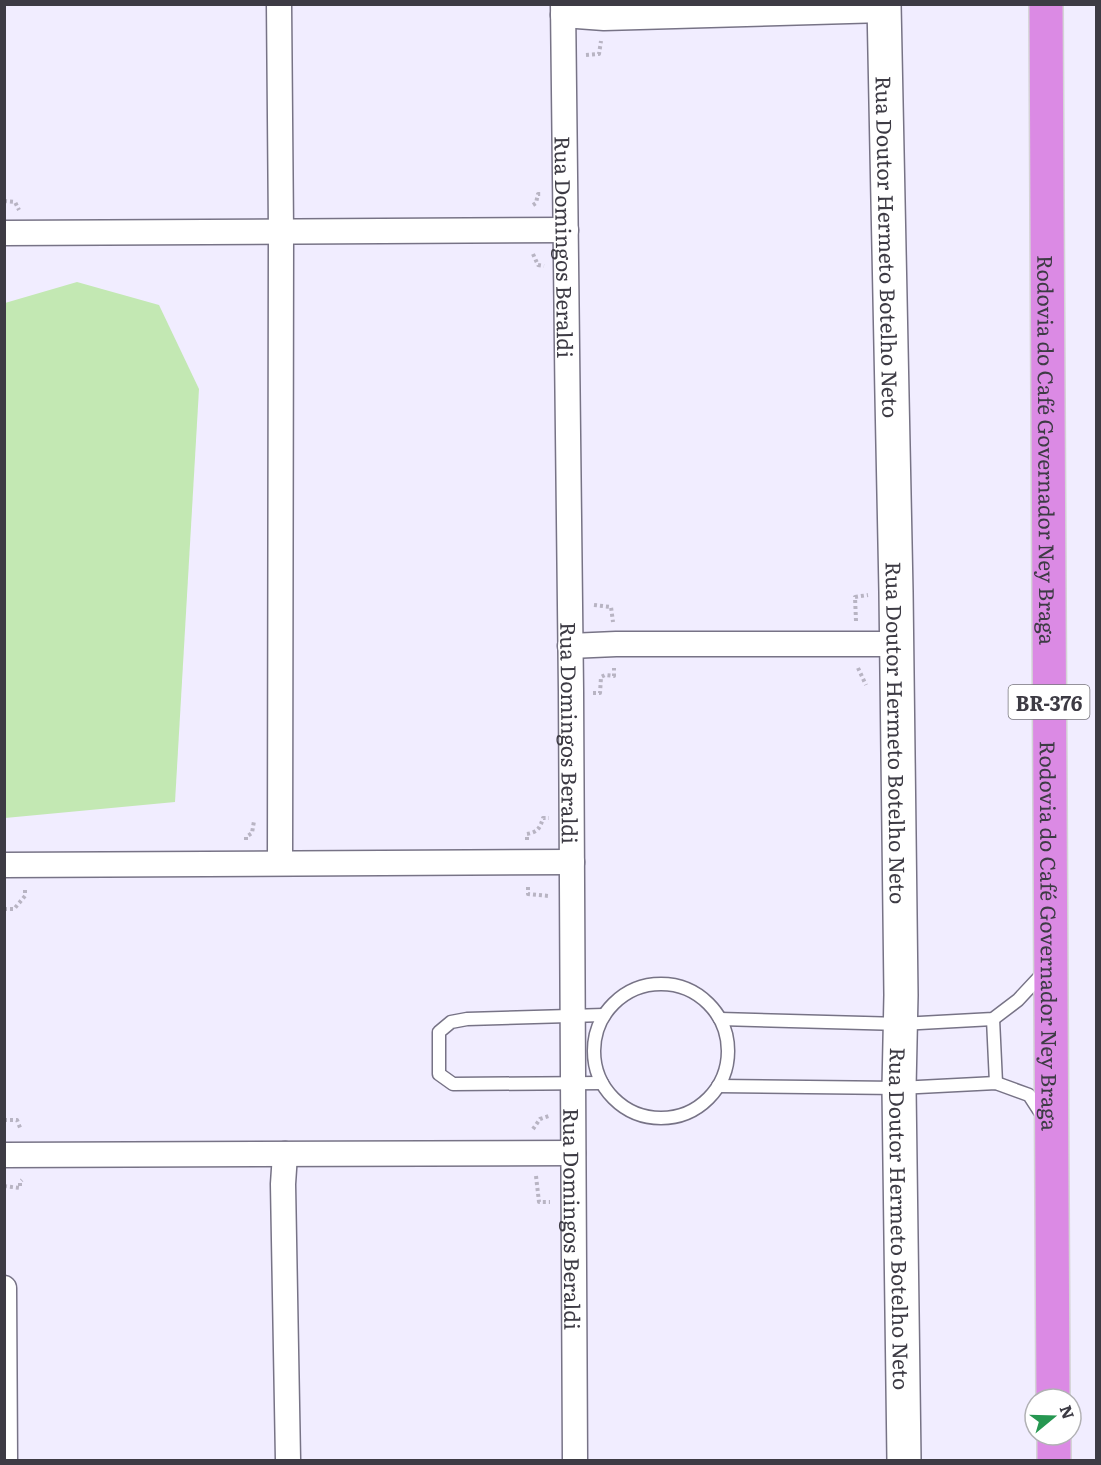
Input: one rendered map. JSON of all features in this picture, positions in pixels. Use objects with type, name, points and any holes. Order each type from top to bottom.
[{"type":"highway","name":"Rodovia do Café Governador Ney Braga","points":[[1046,4],[1053,1387]]},
{"type":"street","points":[[279,4],[280,863]]},
{"type":"street","points":[[563,10],[604,18],[884,7]]},
{"type":"street","name":"Rua Doutor Hermeto Botelho Neto","points":[[884,7],[896,580],[904,1461]]},
{"type":"street","name":"Rua Domingos Beraldi","points":[[563,10],[571,691],[575,1461]]},
{"type":"street","points":[[4,233],[566,230]]},
{"type":"street","points":[[570,646],[895,644]]},
{"type":"street","points":[[15,866],[572,862]]},
{"type":"street","points":[[4,1155],[573,1153]]},
{"type":"street","points":[[285,1154],[283,1184],[288,1461]]},
{"type":"street","points":[[4,1288],[5,1461]]},
{"type":"lane","points":[[720,1019],[901,1024],[993,1019],[1018,1000],[1050,966]]},
{"type":"lane","points":[[663,983],[680,986],[696,993],[710,1005],[720,1019],[726,1035],[728,1053],[725,1070],[718,1086],[707,1100],[693,1110],[676,1116],[659,1118],[642,1115],[626,1108],[612,1097],[602,1083],[596,1066],[594,1049],[596,1031],[615,1002],[629,991],[645,985],[663,983]]},
{"type":"lane","points":[[602,1083],[453,1084],[439,1074],[439,1032],[451,1022],[466,1019],[604,1016]]},
{"type":"lane","points":[[993,1019],[996,1083]]},
{"type":"lane","points":[[718,1086],[899,1088],[996,1083],[1029,1095],[1053,1131]]},
{"type":"path","points":[[570,602],[611,607],[616,644],[614,675],[602,677],[600,693],[571,691]]},
{"type":"path","points":[[4,909],[15,909],[26,896],[15,866]]},
{"type":"green space","points":[[77,282],[159,305],[199,389],[175,802],[5,818],[5,303]]}]
